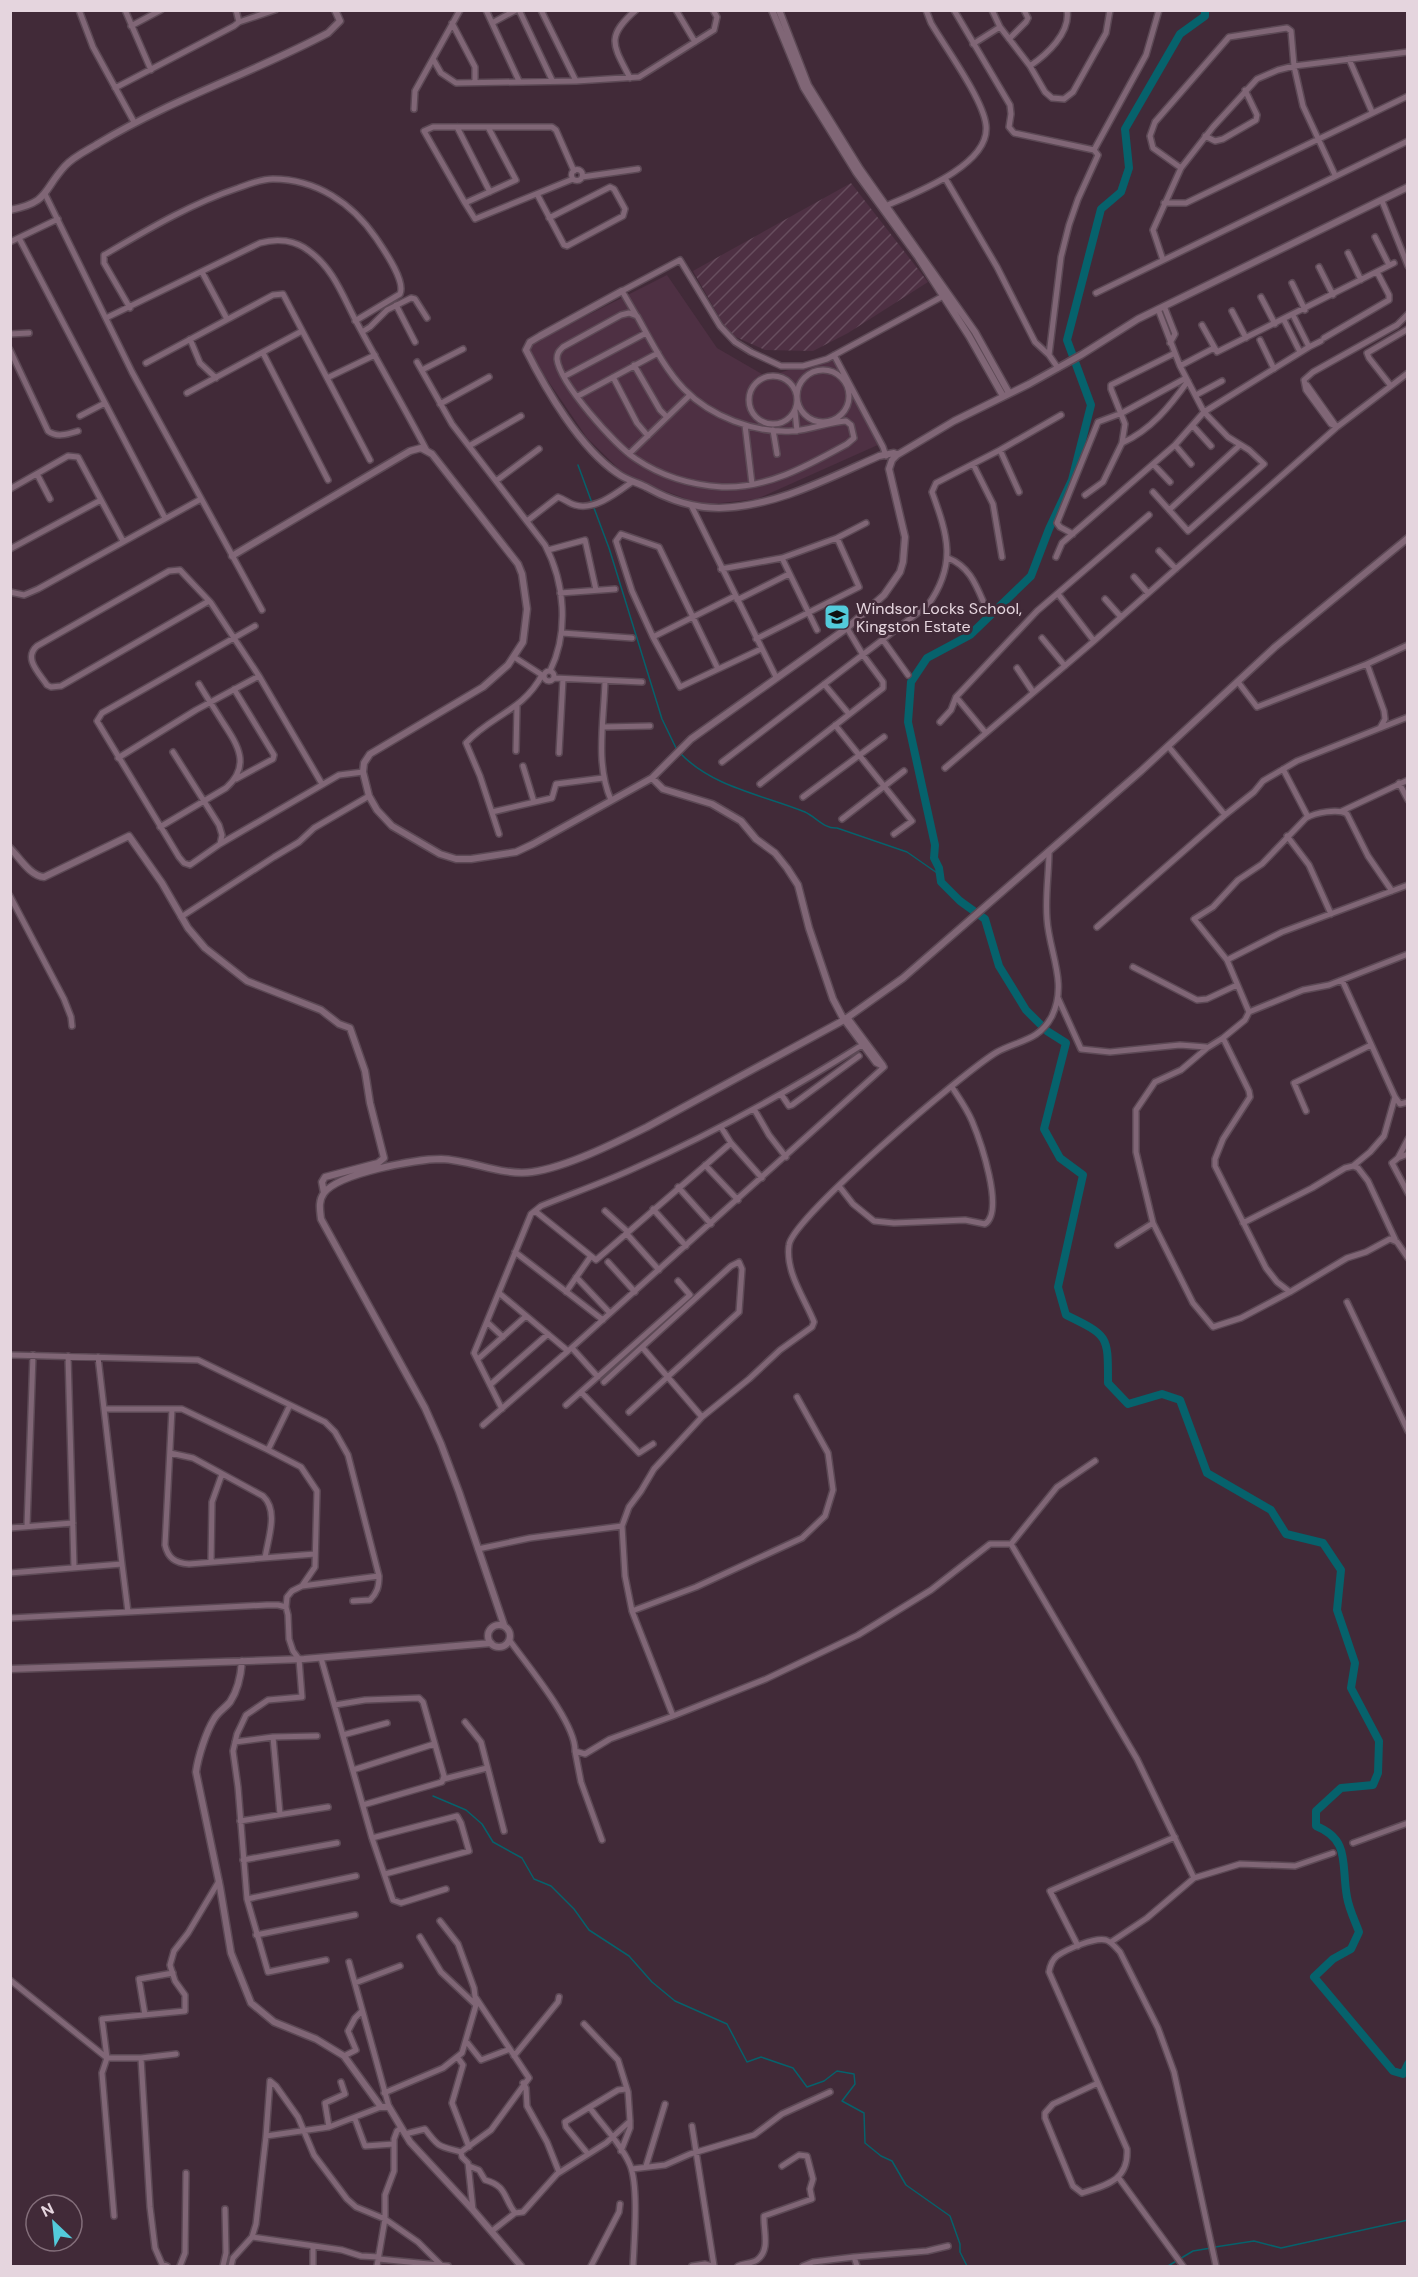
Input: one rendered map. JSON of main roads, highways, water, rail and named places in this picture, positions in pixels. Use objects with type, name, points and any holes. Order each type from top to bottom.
[{"type":"waterway","points":[[1205,10],[1205,16],[1180,34],[1125,129],[1129,168],[1121,192],[1101,209],[1067,340],[1091,405],[1072,480],[1049,529],[1031,576],[970,635],[927,658],[911,682],[908,722],[935,845],[934,858],[939,868],[941,882],[960,901],[985,919],[999,966],[1026,1010],[1047,1031],[1066,1043],[1044,1129],[1060,1158],[1083,1175],[1058,1287],[1066,1315],[1091,1328],[1103,1339],[1106,1346],[1108,1383],[1128,1404],[1162,1394],[1180,1400],[1207,1473],[1271,1510],[1286,1534],[1323,1543],[1341,1570],[1337,1610],[1355,1663],[1351,1688],[1379,1741],[1378,1773],[1373,1785],[1341,1788],[1316,1811],[1316,1826],[1335,1838],[1340,1846],[1348,1901],[1359,1932],[1351,1949],[1333,1959],[1314,1977],[1393,2071],[1403,2074],[1408,2064]]},
{"type":"waterway","points":[[578,465],[592,503]]},
{"type":"waterway","points":[[594,508],[609,548],[662,719],[677,750]]},
{"type":"waterway","points":[[680,753],[693,765],[723,782],[805,812],[828,827],[907,852],[940,875]]},
{"type":"waterway","points":[[433,1796],[466,1810],[482,1824],[493,1842],[522,1858],[534,1879],[551,1886],[574,1909],[589,1930],[629,1956],[652,1982],[675,2001],[727,2024],[747,2062],[761,2057],[793,2068],[807,2087],[824,2081],[837,2071],[854,2074],[855,2084],[842,2101],[864,2113],[865,2143],[881,2156],[892,2161],[906,2185],[950,2216],[960,2244],[960,2252],[967,2266]]},
{"type":"waterway","points":[[1215,2247],[1254,2241],[1281,2248],[1408,2220]]},
{"type":"waterway","points":[[1168,2266],[1193,2251],[1211,2248]]},
{"type":"place","name":"Windsor Locks School, Kingston Estate","points":[[837,617]]}]
